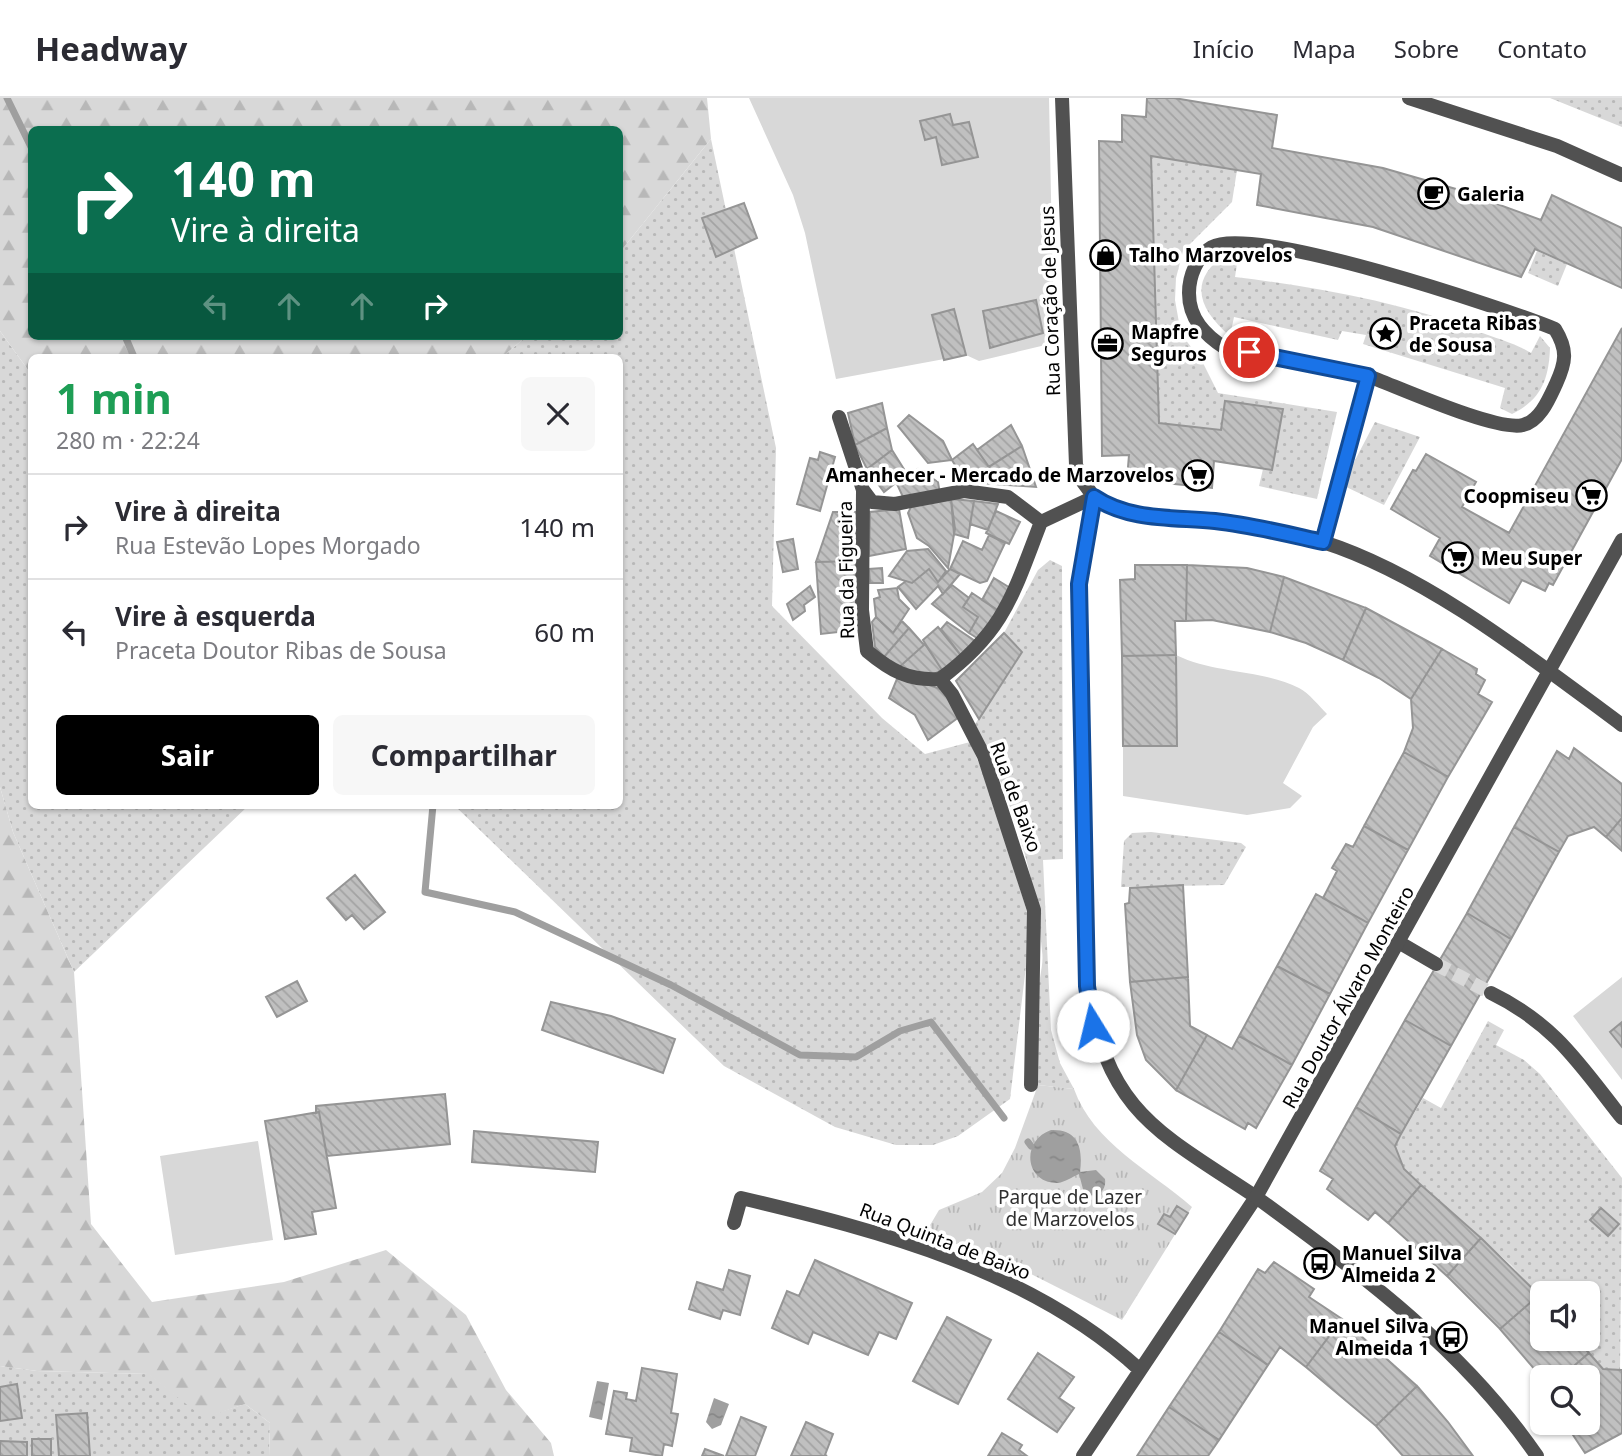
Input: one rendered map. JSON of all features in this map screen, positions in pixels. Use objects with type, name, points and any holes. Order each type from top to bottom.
[{"type":"street","name":"Rua Coração de Jesus","points":[[1062,98],[1076,466],[1094,497]]},
{"type":"street","points":[[1409,98],[1557,146],[1622,175]]},
{"type":"street","points":[[1253,243],[1394,274],[1555,329],[1565,346],[1565,366],[1551,396],[1539,415],[1524,425],[1495,423],[1368,376],[1225,348],[1205,335],[1193,316],[1189,293],[1200,257],[1213,246],[1253,243]]},
{"type":"street","points":[[1323,542],[1368,376]]},
{"type":"street","points":[[839,417],[863,490],[872,502],[895,504],[964,491],[1008,497],[1041,522]]},
{"type":"street","name":"Rua da Figueira","points":[[863,490],[862,610],[867,652],[899,674],[919,680],[940,679]]},
{"type":"street","points":[[940,679],[987,639],[1008,606],[1041,522],[1094,497]]},
{"type":"street","points":[[1094,497],[1110,508],[1126,513],[1217,521],[1323,542],[1392,571],[1452,605],[1622,725]]},
{"type":"street","points":[[1094,497],[1079,584],[1087,986],[1093,1026],[1115,1083],[1159,1132],[1256,1197],[1376,1285],[1430,1331],[1487,1391],[1537,1456]]},
{"type":"street","name":"Rua Doutor Álvaro Monteiro","points":[[1083,1456],[1256,1197],[1400,943],[1622,540]]},
{"type":"street","name":"Rua de Baixo","points":[[940,679],[952,694],[984,756],[1034,910],[1031,1085]]},
{"type":"street","points":[[1400,943],[1436,964]]},
{"type":"street","points":[[1491,993],[1522,1008],[1557,1036],[1622,1118]]},
{"type":"street","name":"Rua Quinta de Baixo","points":[[734,1223],[741,1198],[854,1225],[890,1238],[975,1269],[1056,1306],[1106,1340],[1140,1370]]},
{"type":"green space","points":[[0,98],[707,98],[711,139],[623,248],[623,126],[28,126],[28,340],[522,340],[506,354],[28,354],[28,370],[0,331]]},
{"type":"green space","points":[[749,98],[1049,98],[1054,343],[979,361],[966,355],[836,379],[805,233],[793,195]]},
{"type":"green space","points":[[1550,98],[1622,98],[1622,127]]},
{"type":"green space","points":[[711,139],[776,448],[772,606],[882,718],[925,754],[970,742],[991,792],[1031,925],[1010,1099],[958,1136],[933,1145],[896,1145],[835,1127],[724,1066],[458,809],[623,809],[623,354],[506,354],[522,340],[623,340],[623,248]]},
{"type":"green space","points":[[1151,156],[1237,170],[1232,202],[1183,251],[1176,278],[1175,300],[1181,334],[1202,361],[1218,393],[1337,412],[1317,499],[1259,486],[1263,469],[1272,470],[1283,409],[1225,401],[1221,430],[1159,423]]},
{"type":"green space","points":[[1537,251],[1567,264],[1558,286],[1528,273]]},
{"type":"green space","points":[[1226,254],[1238,257],[1235,277],[1327,291],[1388,304],[1448,321],[1512,343],[1531,353],[1540,336],[1550,348],[1548,369],[1542,387],[1530,402],[1512,414],[1500,408],[1505,388],[1363,344],[1366,335],[1342,331],[1338,340],[1234,317],[1230,336],[1211,316],[1202,295],[1206,274]]},
{"type":"green space","points":[[0,331],[28,370],[28,809],[245,809],[74,972],[13,832],[0,787]]},
{"type":"green space","points":[[1375,422],[1420,437],[1384,505],[1342,485]]},
{"type":"green space","points":[[1050,560],[1062,566],[1063,859],[1043,860],[1051,1030],[1060,1063],[1074,1089],[1038,1085],[1038,993],[1042,956],[1034,892],[1010,806],[975,724],[1022,653],[1004,633],[1038,570]]},
{"type":"green space","points":[[1176,655],[1206,666],[1284,682],[1303,690],[1327,714],[1313,727],[1283,783],[1302,796],[1290,808],[1247,815],[1123,796],[1123,746],[1177,745]]},
{"type":"green space","points":[[0,787],[13,832],[74,972],[91,1224],[152,1302],[284,1282],[386,1250],[466,1315],[506,1390],[551,1443],[554,1456],[269,1456],[270,1423],[245,1404],[204,1418],[148,1374],[37,1371],[0,1366]]},
{"type":"green space","points":[[1151,832],[1241,843],[1246,847],[1224,885],[1121,887],[1124,841],[1132,833]]},
{"type":"green space","points":[[1622,977],[1622,1080],[1573,1016]]},
{"type":"green space","points":[[1488,1021],[1504,1030],[1496,1045],[1524,1060],[1540,1074],[1622,1178],[1620,1371],[1603,1369],[1587,1351],[1600,1351],[1600,1281],[1530,1281],[1530,1285],[1404,1169],[1395,1146],[1423,1098],[1441,1108]]},
{"type":"green space","name":"Parque de Lazer de Marzovelos","points":[[1038,1085],[1074,1089],[1083,1108],[1109,1141],[1192,1207],[1122,1320],[1031,1274],[926,1232],[939,1210],[982,1192],[1002,1173],[1015,1148]]},
{"type":"green space","points":[[258,1141],[273,1240],[175,1255],[160,1156]]},
{"type":"green space","points":[[0,1366],[37,1371],[149,1374],[204,1417],[245,1404],[270,1423],[269,1456],[0,1456]]},
{"type":"water","points":[[1051,1130],[1068,1133],[1073,1137],[1080,1148],[1080,1172],[1096,1170],[1105,1179],[1102,1191],[1092,1196],[1084,1193],[1079,1174],[1058,1183],[1039,1177],[1033,1170],[1030,1161],[1034,1143],[1041,1135]]},
{"type":"water","points":[[597,1381],[609,1383],[602,1420],[589,1417]]},
{"type":"water","points":[[714,1398],[729,1404],[721,1425],[712,1429],[706,1422]]},
{"type":"building","points":[[1147,98],[1174,98],[1277,115],[1272,148],[1383,168],[1456,189],[1541,220],[1552,195],[1622,228],[1622,288],[1535,249],[1521,277],[1373,227],[1257,205],[1261,174],[1151,156],[1159,423],[1221,430],[1225,401],[1283,409],[1272,470],[1214,461],[1212,488],[1127,479],[1129,455],[1102,456],[1099,141],[1122,142],[1122,115],[1146,117]]},
{"type":"building","points":[[950,114],[953,125],[969,122],[978,157],[942,165],[936,137],[925,140],[920,121]]},
{"type":"building","points":[[744,203],[757,238],[716,257],[702,218]]},
{"type":"building","points":[[1036,300],[1043,333],[990,348],[983,311]]},
{"type":"building","points":[[954,309],[966,355],[944,360],[932,315]]},
{"type":"building","points":[[1622,328],[1622,459],[1553,585],[1549,583],[1545,591],[1522,580],[1509,603],[1430,556],[1440,538],[1391,509],[1413,470],[1416,471],[1426,454],[1476,482],[1462,507],[1509,533]]},
{"type":"building","points":[[882,403],[887,428],[855,445],[848,413]]},
{"type":"building","points":[[909,415],[943,441],[952,460],[928,463],[898,426]]},
{"type":"building","points":[[1011,425],[1022,446],[989,467],[977,450]]},
{"type":"building","points":[[887,428],[892,450],[867,469],[855,445]]},
{"type":"building","points":[[973,444],[989,467],[966,484],[952,460]]},
{"type":"building","points":[[1022,446],[1036,487],[982,483],[979,473]]},
{"type":"building","points":[[892,450],[907,474],[884,492],[867,469]]},
{"type":"building","points":[[820,452],[835,457],[820,511],[797,504],[810,458],[818,460]]},
{"type":"building","points":[[918,469],[938,482],[940,494],[903,497],[896,482]]},
{"type":"building","points":[[951,499],[955,529],[948,568],[929,546],[917,538],[908,513],[912,505]]},
{"type":"building","points":[[951,499],[974,501],[968,538],[954,534]]},
{"type":"building","points":[[974,501],[998,504],[988,530],[970,524]]},
{"type":"building","points":[[899,509],[906,549],[869,556],[870,512]]},
{"type":"building","points":[[996,511],[1020,522],[1009,544],[986,533]]},
{"type":"building","points":[[833,512],[862,512],[862,561],[816,562]]},
{"type":"building","points":[[989,535],[1005,543],[987,581],[980,583],[950,569],[963,541],[982,550]]},
{"type":"building","points":[[793,539],[798,569],[783,572],[777,542]]},
{"type":"building","points":[[928,549],[946,571],[938,582],[929,569],[912,583],[889,576],[907,551]]},
{"type":"building","points":[[862,561],[864,629],[821,634],[816,562]]},
{"type":"building","points":[[1135,565],[1187,565],[1186,621],[1175,621],[1176,655],[1122,656],[1120,580],[1135,579]]},
{"type":"building","points":[[1187,565],[1247,568],[1284,577],[1270,632],[1212,620],[1186,621]]},
{"type":"building","points":[[882,568],[883,583],[870,583],[869,569]]},
{"type":"building","points":[[929,569],[938,582],[950,569],[960,574],[943,594],[938,586],[916,609],[898,587],[906,581],[912,583]]},
{"type":"building","points":[[1284,577],[1366,608],[1343,660],[1306,643],[1270,632]]},
{"type":"building","points":[[994,578],[1012,589],[999,611],[982,600]]},
{"type":"building","points":[[952,585],[969,598],[963,607],[978,617],[969,633],[932,604]]},
{"type":"building","points":[[810,586],[815,597],[804,605],[805,611],[793,620],[787,604]]},
{"type":"building","points":[[897,588],[899,599],[909,609],[893,633],[876,617],[874,599],[880,597],[878,590]]},
{"type":"building","points":[[972,593],[999,611],[980,640],[969,633],[978,617],[963,607]]},
{"type":"building","points":[[1366,608],[1442,649],[1411,699],[1379,678],[1343,660]]},
{"type":"building","points":[[876,617],[893,633],[902,621],[909,628],[884,657],[875,647],[872,622]]},
{"type":"building","points":[[947,622],[978,643],[963,658],[941,629]]},
{"type":"building","points":[[938,627],[963,658],[942,670],[923,640]]},
{"type":"building","points":[[909,628],[924,645],[897,669],[884,657]]},
{"type":"building","points":[[1004,633],[1022,652],[979,719],[956,681]]},
{"type":"building","points":[[925,644],[942,670],[925,679],[897,669]]},
{"type":"building","points":[[1442,649],[1477,669],[1476,674],[1485,680],[1478,694],[1492,702],[1448,777],[1404,752],[1413,728],[1411,699]]},
{"type":"building","points":[[1176,655],[1177,746],[1123,746],[1122,656]]},
{"type":"building","points":[[899,674],[943,690],[959,717],[928,740],[915,715],[889,698]]},
{"type":"building","points":[[1574,748],[1622,784],[1622,818],[1606,837],[1594,827],[1568,836],[1559,852],[1514,827],[1557,751],[1569,759]]},
{"type":"building","points":[[1404,752],[1448,777],[1408,850],[1364,826]]},
{"type":"building","points":[[1622,818],[1622,851],[1606,837]]},
{"type":"building","points":[[1364,826],[1408,850],[1368,923],[1323,898],[1337,871],[1332,868],[1346,844],[1353,847]]},
{"type":"building","points":[[1514,827],[1559,852],[1511,939],[1467,913]]},
{"type":"building","points":[[355,875],[385,912],[364,929],[352,915],[346,920],[327,898]]},
{"type":"building","points":[[1183,885],[1188,977],[1130,982],[1125,904],[1129,903],[1130,888]]},
{"type":"building","points":[[1316,894],[1368,923],[1330,994],[1277,966]]},
{"type":"building","points":[[1467,913],[1511,939],[1451,1046],[1405,1020]]},
{"type":"building","points":[[1277,966],[1330,994],[1292,1065],[1239,1036]]},
{"type":"building","points":[[1188,977],[1190,1026],[1207,1035],[1176,1090],[1146,1060],[1137,1035],[1130,982]]},
{"type":"building","points":[[297,981],[307,1001],[277,1017],[266,997]]},
{"type":"building","points":[[551,1002],[611,1016],[675,1039],[663,1073],[542,1030]]},
{"type":"building","points":[[1405,1020],[1451,1046],[1401,1134],[1356,1107]]},
{"type":"building","points":[[1622,1022],[1622,1047],[1610,1032]]},
{"type":"building","points":[[1207,1035],[1232,1049],[1239,1036],[1292,1065],[1256,1128],[1248,1123],[1245,1129],[1176,1090]]},
{"type":"building","points":[[445,1094],[450,1144],[327,1156],[316,1106]]},
{"type":"building","points":[[1356,1107],[1401,1134],[1395,1146],[1404,1169],[1421,1185],[1388,1223],[1375,1212],[1368,1220],[1327,1189],[1333,1179],[1320,1171]]},
{"type":"building","points":[[319,1112],[336,1208],[312,1212],[316,1234],[285,1239],[265,1121]]},
{"type":"building","points":[[474,1131],[598,1142],[595,1172],[472,1162]]},
{"type":"building","points":[[1421,1185],[1481,1238],[1447,1276],[1388,1223]]},
{"type":"building","points":[[1177,1206],[1188,1213],[1175,1234],[1158,1224],[1164,1214],[1170,1217]]},
{"type":"building","points":[[1601,1208],[1619,1224],[1608,1236],[1590,1220]]},
{"type":"building","points":[[1481,1238],[1530,1286],[1530,1303],[1500,1329],[1447,1276]]},
{"type":"building","points":[[815,1260],[912,1303],[896,1339],[879,1332],[868,1355],[813,1332],[808,1344],[772,1328],[787,1291],[799,1296]]},
{"type":"building","points":[[1274,1262],[1314,1289],[1309,1297],[1342,1319],[1306,1367],[1280,1347],[1268,1365],[1219,1332],[1258,1269],[1265,1273]]},
{"type":"building","points":[[729,1270],[750,1276],[740,1315],[723,1310],[720,1319],[689,1309],[697,1282],[723,1290]]},
{"type":"building","points":[[1530,1303],[1530,1351],[1589,1353],[1575,1365],[1531,1365],[1500,1329]]},
{"type":"building","points":[[947,1317],[991,1340],[958,1404],[913,1381]]},
{"type":"building","points":[[1342,1319],[1417,1386],[1376,1426],[1306,1367]]},
{"type":"building","points":[[1219,1332],[1268,1365],[1219,1440],[1169,1407]]},
{"type":"building","points":[[1038,1353],[1074,1377],[1059,1398],[1074,1408],[1057,1432],[1008,1399]]},
{"type":"building","points":[[1589,1353],[1600,1365],[1575,1365]]},
{"type":"building","points":[[1600,1366],[1603,1369],[1622,1370],[1622,1433],[1585,1453],[1573,1435],[1600,1435]]},
{"type":"building","points":[[642,1368],[677,1374],[671,1413],[678,1414],[672,1446],[664,1444],[662,1456],[630,1451],[632,1438],[606,1434],[614,1391],[627,1393],[626,1399],[636,1401]]},
{"type":"building","points":[[17,1384],[22,1418],[0,1421],[0,1387]]},
{"type":"building","points":[[1417,1386],[1473,1456],[1403,1456],[1376,1426]]},
{"type":"building","points":[[1169,1407],[1219,1440],[1208,1456],[1137,1456]]},
{"type":"building","points":[[87,1413],[90,1456],[59,1456],[56,1415]]},
{"type":"building","points":[[741,1417],[766,1427],[755,1456],[726,1456]]},
{"type":"building","points":[[806,1422],[833,1434],[825,1455],[827,1456],[791,1456]]},
{"type":"building","points":[[1002,1433],[1022,1445],[1019,1450],[1027,1456],[988,1456]]},
{"type":"building","points":[[32,1439],[51,1439],[51,1456],[32,1456]]},
{"type":"building","points":[[0,1441],[27,1442],[27,1456],[0,1456]]},
{"type":"building","points":[[705,1449],[724,1456],[702,1456]]},
{"type":"waterway","points":[[7,98],[28,141]]},
{"type":"waterway","points":[[127,340],[133,354]]},
{"type":"waterway","points":[[433,809],[425,892],[515,912],[671,985],[800,1055],[856,1057],[900,1031],[931,1022],[1004,1118]]},
{"type":"waterway","points":[[1028,1142],[1031,1146]]},
{"type":"tunnel","points":[[1436,964],[1491,993]]},
{"type":"place","name":"Galeria","points":[[1434,194]]},
{"type":"place","name":"Talho Marzovelos","points":[[1106,255]]},
{"type":"place","name":"Praceta Ribas de Sousa","points":[[1386,334]]},
{"type":"place","name":"Mapfre Seguros","points":[[1108,343]]},
{"type":"place","name":"Amanhecer - Mercado de Marzovelos","points":[[1197,475]]},
{"type":"place","name":"Coopmiseu","points":[[1592,496]]},
{"type":"place","name":"Meu Super","points":[[1458,558]]},
{"type":"place","name":"Manuel Silva Almeida 2","points":[[1319,1264]]},
{"type":"place","name":"Manuel Silva Almeida 1","points":[[1452,1337]]},
{"type":"route","points":[[1093,1026],[1087,986],[1079,584],[1094,497],[1110,508],[1126,513],[1217,521],[1323,542],[1368,376],[1249,352]]}]
